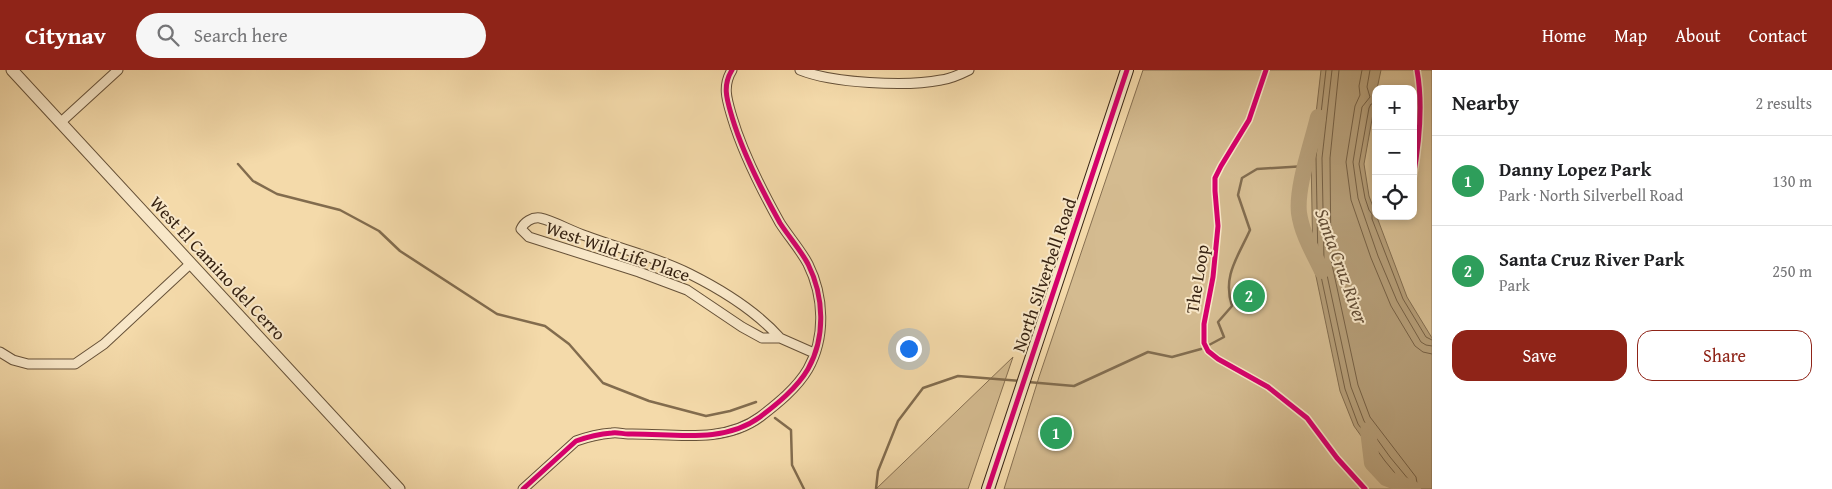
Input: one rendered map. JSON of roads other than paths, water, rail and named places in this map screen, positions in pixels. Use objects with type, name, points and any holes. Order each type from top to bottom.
[{"type":"main road","name":"North Silverbell Road","points":[[988,489],[1127,70]]},
{"type":"street","name":"West El Camino del Cerro","points":[[12,70],[399,489]]},
{"type":"street","points":[[60,123],[118,70]]},
{"type":"street","points":[[523,489],[576,441],[586,437],[614,433],[651,433],[666,436],[727,432],[758,418],[794,387],[808,369],[821,326],[819,299],[807,263],[781,224],[748,162],[726,95],[725,87],[732,70]]},
{"type":"street","points":[[800,70],[817,76],[865,82],[905,83],[942,80],[969,70]]},
{"type":"street","name":"West Wild Life Place","points":[[780,338],[766,322],[736,301],[690,274],[657,260],[568,230],[539,218],[530,220],[522,226],[524,233],[529,237],[639,272],[687,290],[742,327],[762,338],[780,338],[814,352]]},
{"type":"street","points":[[0,352],[13,360],[28,364],[75,364],[104,344],[190,264]]},
{"type":"water","points":[[1321,70],[1381,70],[1378,85],[1372,85],[1372,119],[1364,164],[1372,204],[1372,220],[1378,220],[1407,297],[1432,338],[1432,489],[1401,489],[1354,426],[1340,391],[1313,262],[1311,157]]},
{"type":"waterway","name":"Santa Cruz River","points":[[1318,117],[1302,178],[1299,213],[1308,243],[1322,271]]},
{"type":"waterway","points":[[238,164],[253,181],[277,194],[340,210],[379,231],[400,251],[497,314],[545,326],[569,344],[603,383],[649,401],[706,416],[730,411],[756,402]]},
{"type":"waterway","points":[[1209,345],[1224,337],[1218,322],[1232,306],[1229,295],[1230,276],[1236,258],[1250,230],[1238,195],[1242,178],[1257,169],[1306,166]]},
{"type":"waterway","points":[[1028,382],[1074,386],[1148,352],[1172,357],[1201,349]]},
{"type":"waterway","points":[[876,489],[878,471],[898,421],[923,388],[958,376],[1020,381]]},
{"type":"waterway","points":[[775,418],[791,430],[792,465],[804,489]]},
{"type":"waterway","name":"Santa Cruz River","points":[[1368,430],[1372,463],[1386,478],[1413,489]]},
{"type":"place","name":"Santa Cruz River Park","points":[[1249,296]]},
{"type":"place","name":"Danny Lopez Park","points":[[1056,433]]}]
